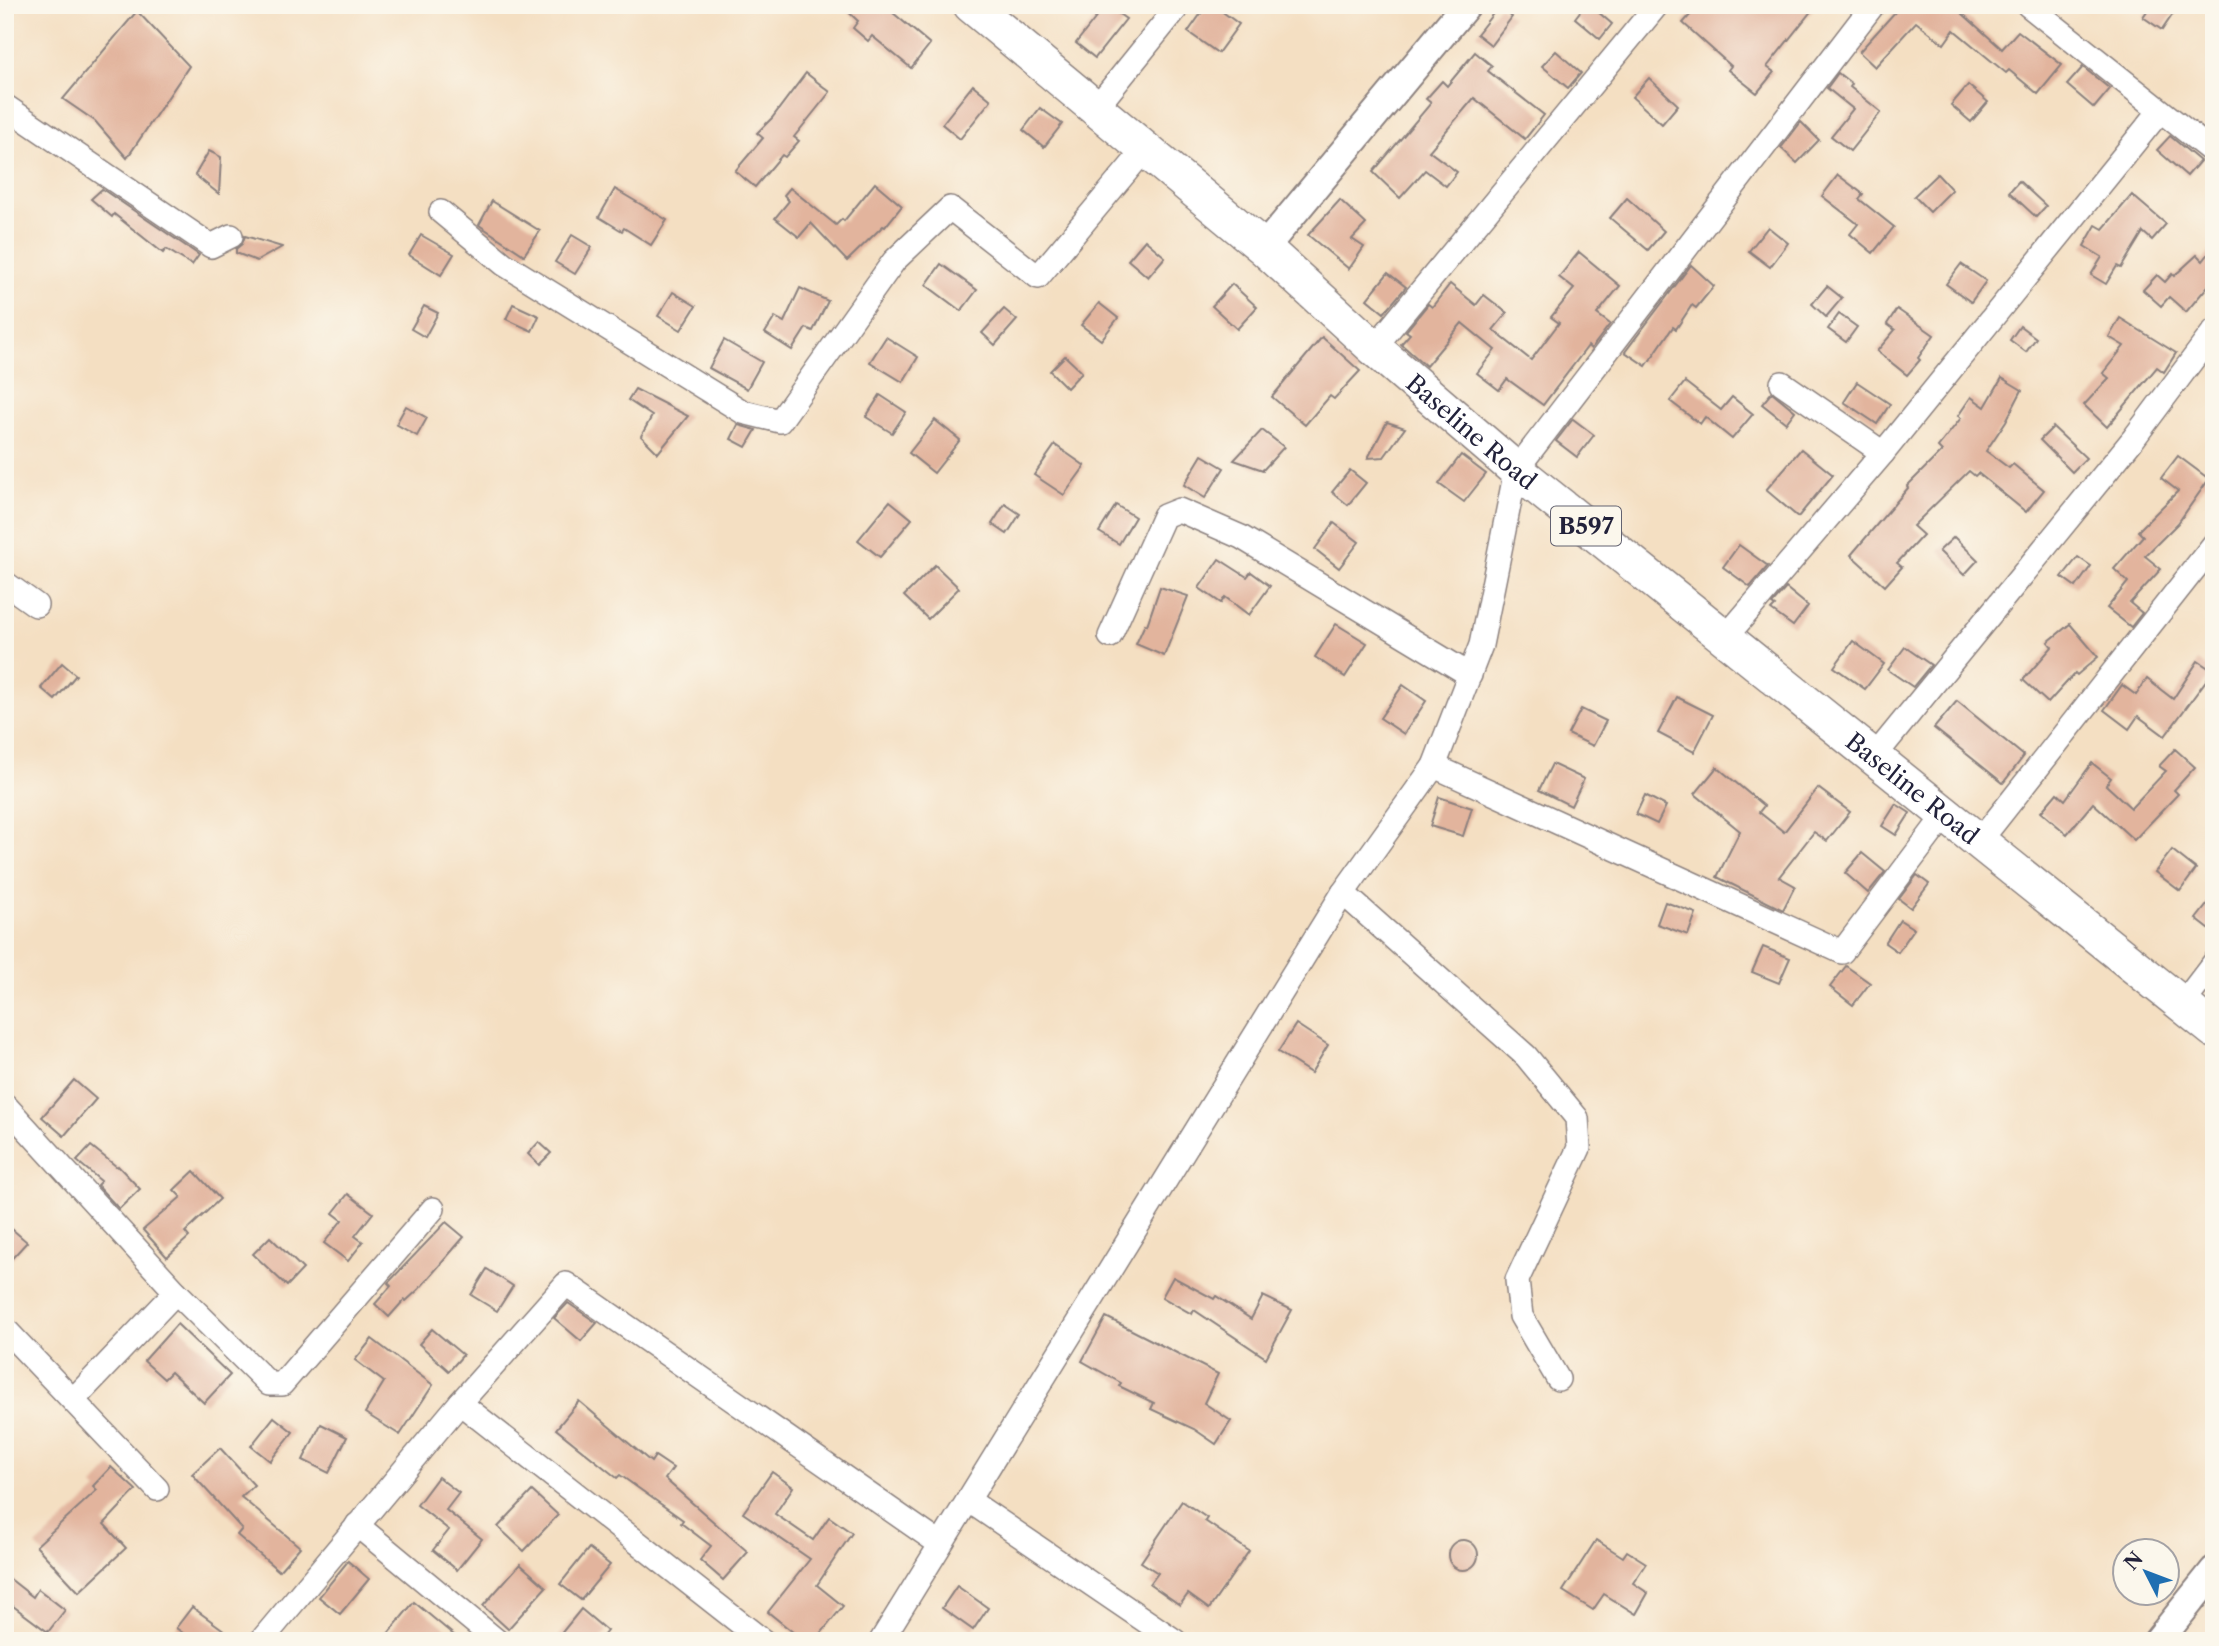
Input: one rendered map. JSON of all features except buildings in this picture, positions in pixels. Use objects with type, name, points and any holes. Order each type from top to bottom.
[{"type":"main road","name":"Baseline Road","points":[[971,5],[1265,248],[1374,348],[1516,470],[2214,1030]]},
{"type":"street","points":[[1096,108],[1179,5]]},
{"type":"street","points":[[1265,248],[1466,5]]},
{"type":"street","points":[[1374,348],[1657,5]]},
{"type":"street","points":[[889,1638],[940,1544],[1343,893],[1434,766],[1482,645],[1516,470],[1873,5]]},
{"type":"street","points":[[2028,5],[2214,153]]},
{"type":"street","points":[[5,106],[211,246],[231,236]]},
{"type":"street","points":[[1725,638],[1883,453],[2160,111]]},
{"type":"street","points":[[441,212],[504,264],[743,412],[780,421],[894,261],[950,208],[1038,277],[1146,148]]},
{"type":"street","points":[[1874,757],[2134,438],[2214,331]]},
{"type":"street","points":[[1782,383],[1883,453]]},
{"type":"street","points":[[1110,636],[1164,516],[1179,510],[1241,537],[1470,675]]},
{"type":"street","points":[[1979,842],[2214,544]]},
{"type":"street","points":[[5,583],[36,605]]},
{"type":"street","points":[[1434,766],[1842,952],[1945,815]]},
{"type":"street","points":[[1343,893],[1526,1056],[1577,1118],[1579,1148],[1517,1280],[1521,1316],[1558,1379]]},
{"type":"street","points":[[2182,1005],[2214,963]]},
{"type":"street","points":[[5,1105],[176,1292],[269,1384],[282,1384],[433,1209]]},
{"type":"street","points":[[261,1641],[460,1404],[566,1284],[940,1544]]},
{"type":"street","points":[[74,1399],[176,1292]]},
{"type":"street","points":[[5,1329],[157,1489]]},
{"type":"street","points":[[460,1404],[763,1641]]},
{"type":"street","points":[[968,1500],[1175,1641]]},
{"type":"street","points":[[357,1525],[497,1641]]},
{"type":"street","points":[[2158,1641],[2214,1572]]}]
